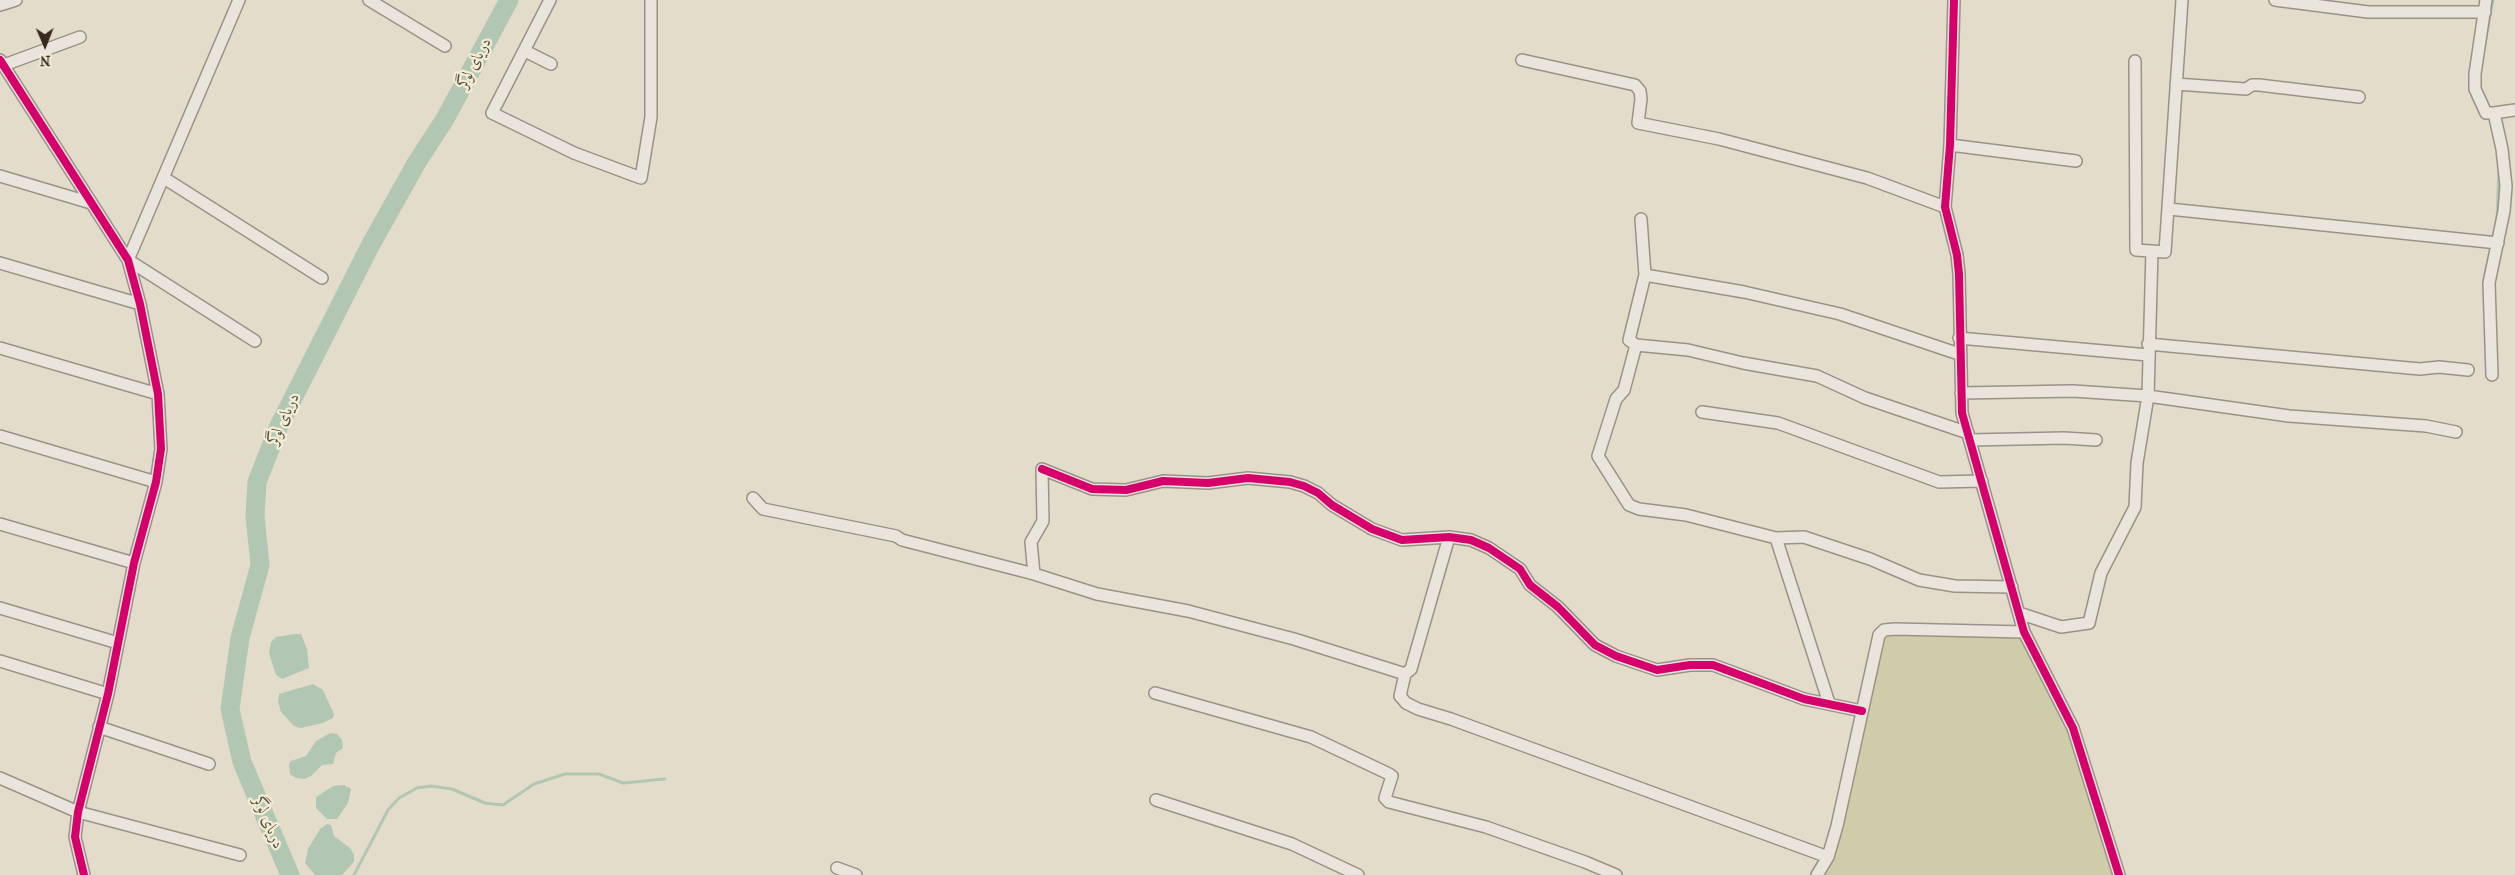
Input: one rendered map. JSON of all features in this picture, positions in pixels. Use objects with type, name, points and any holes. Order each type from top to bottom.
[{"type":"street","points":[[0,5],[16,0]]},
{"type":"street","points":[[128,260],[239,0]]},
{"type":"street","points":[[369,0],[446,46]]},
{"type":"street","points":[[550,0],[492,113],[574,153],[641,178],[651,117],[651,0]]},
{"type":"street","points":[[1954,0],[1950,145],[1945,207],[1957,255],[1962,413],[2024,632],[2073,728],[2119,875]]},
{"type":"street","points":[[2135,61],[2136,250],[2165,252],[2182,0]]},
{"type":"street","points":[[2275,0],[2368,12],[2486,6],[2474,74],[2475,89],[2486,113],[2515,110]]},
{"type":"street","points":[[80,37],[2,62],[128,260],[140,304],[158,394],[161,448],[156,482],[134,563],[108,694],[78,812],[75,837],[84,875]]},
{"type":"street","points":[[525,51],[551,64]]},
{"type":"street","points":[[1522,60],[1635,85],[1640,92],[1641,99],[1638,123],[1719,139],[1866,178],[1945,207]]},
{"type":"street","points":[[2176,84],[2246,89],[2252,85],[2259,85],[2359,97]]},
{"type":"street","points":[[2492,375],[2490,283],[2506,186],[2502,149],[2494,113]]},
{"type":"street","points":[[1950,145],[2076,161]]},
{"type":"street","points":[[0,176],[91,203]]},
{"type":"street","points":[[164,178],[322,278]]},
{"type":"street","points":[[2169,209],[2498,243]]},
{"type":"street","points":[[1640,219],[1645,276],[1629,340],[1636,345],[1688,350],[1743,363],[1817,376],[1866,398],[1969,436],[2096,440]]},
{"type":"street","points":[[2019,614],[2061,626],[2089,623],[2101,573],[2135,507],[2137,463],[2148,396],[2152,251]]},
{"type":"street","points":[[128,260],[255,341]]},
{"type":"street","points":[[0,263],[140,304]]},
{"type":"street","points":[[1645,276],[1744,292],[1840,314],[1959,354]]},
{"type":"street","points":[[1959,338],[2468,370]]},
{"type":"street","points":[[1636,345],[1624,390],[1616,399],[1598,456],[1625,501],[1639,509],[1686,515],[1776,538],[1804,537],[1870,558],[1919,580],[1955,586],[2012,586]]},
{"type":"street","points":[[0,348],[158,394]]},
{"type":"street","points":[[1961,393],[2073,391],[2148,396],[2289,416],[2426,426],[2456,432]]},
{"type":"street","points":[[1702,412],[1778,423],[1938,482],[1982,481]]},
{"type":"street","points":[[0,436],[156,482]]},
{"type":"street","points":[[1034,574],[1031,542],[1043,521],[1045,494],[1042,469],[1092,489],[1126,490],[1163,481],[1208,483],[1248,478],[1290,482],[1318,493],[1332,505],[1372,529],[1402,540],[1449,537],[1471,540],[1489,548],[1520,568],[1530,584],[1558,606],[1595,645],[1616,656],[1657,670],[1713,665],[1804,699],[1862,711]]},
{"type":"street","points":[[753,498],[763,509],[896,536],[902,540],[1034,574],[1097,594],[1188,612],[1294,639],[1405,674]]},
{"type":"street","points":[[0,524],[134,563]]},
{"type":"street","points":[[1449,537],[1411,669],[1405,674],[1400,696],[1406,703],[1828,858]]},
{"type":"street","points":[[1776,538],[1829,703]]},
{"type":"street","points":[[0,608],[118,643]]},
{"type":"street","points":[[1817,875],[1828,858],[1837,826],[1879,635],[1884,630],[2024,632]]},
{"type":"street","points":[[0,661],[108,694]]},
{"type":"street","points":[[1155,693],[1311,737],[1392,776],[1385,798],[1389,802],[1486,827],[1616,875]]},
{"type":"street","points":[[99,727],[209,764]]},
{"type":"street","points":[[0,778],[78,812],[240,855]]},
{"type":"street","points":[[1156,800],[1292,844],[1358,875]]},
{"type":"street","points":[[837,868],[856,875]]},
{"type":"shaded area","points":[[1884,630],[2024,632],[2062,704],[2119,875],[1817,875],[1828,857]]},
{"type":"shaded area","points":[[301,634],[307,649],[309,668],[282,679],[276,675],[269,653],[271,642],[276,637]]},
{"type":"shaded area","points":[[313,684],[323,690],[334,714],[333,718],[323,723],[301,728],[294,726],[281,712],[278,702],[279,694]]},
{"type":"shaded area","points":[[330,733],[337,734],[342,740],[343,748],[336,753],[333,764],[322,765],[311,776],[304,779],[296,778],[290,774],[289,764],[291,761],[306,756],[316,741]]},
{"type":"shaded area","points":[[344,785],[351,789],[348,803],[337,819],[327,819],[316,808],[316,797],[333,786]]},
{"type":"shaded area","points":[[327,824],[331,825],[334,836],[350,848],[354,855],[354,862],[342,875],[315,875],[305,863],[308,849],[320,829]]},
{"type":"waterway","name":"دریای لوگر","points":[[290,875],[242,762],[230,709],[240,638],[260,565],[255,516],[257,482],[279,426],[370,246],[417,162],[445,119],[509,0]]},
{"type":"waterway","points":[[2484,49],[2493,0]]},
{"type":"waterway","points":[[2497,220],[2499,167]]},
{"type":"waterway","points":[[2485,274],[2489,256]]},
{"type":"waterway","points":[[354,875],[388,810],[399,798],[417,788],[431,786],[452,789],[485,803],[503,805],[534,784],[565,774],[599,774],[623,783],[665,779]]},
{"type":"cycle path","points":[[1954,0],[1950,145],[1945,207],[1957,255],[1959,274],[1962,413],[2024,632],[2073,728],[2119,875]]},
{"type":"cycle path","points":[[0,60],[128,260],[140,304],[158,394],[161,449],[156,482],[134,563],[108,694],[78,812],[75,837],[84,875]]},
{"type":"cycle path","points":[[1042,469],[1092,489],[1126,490],[1163,481],[1208,483],[1248,478],[1290,482],[1304,486],[1318,493],[1332,505],[1372,529],[1402,540],[1449,537],[1471,540],[1489,548],[1520,569],[1530,585],[1558,607],[1595,645],[1616,656],[1657,670],[1690,665],[1713,665],[1804,699],[1862,711]]}]
